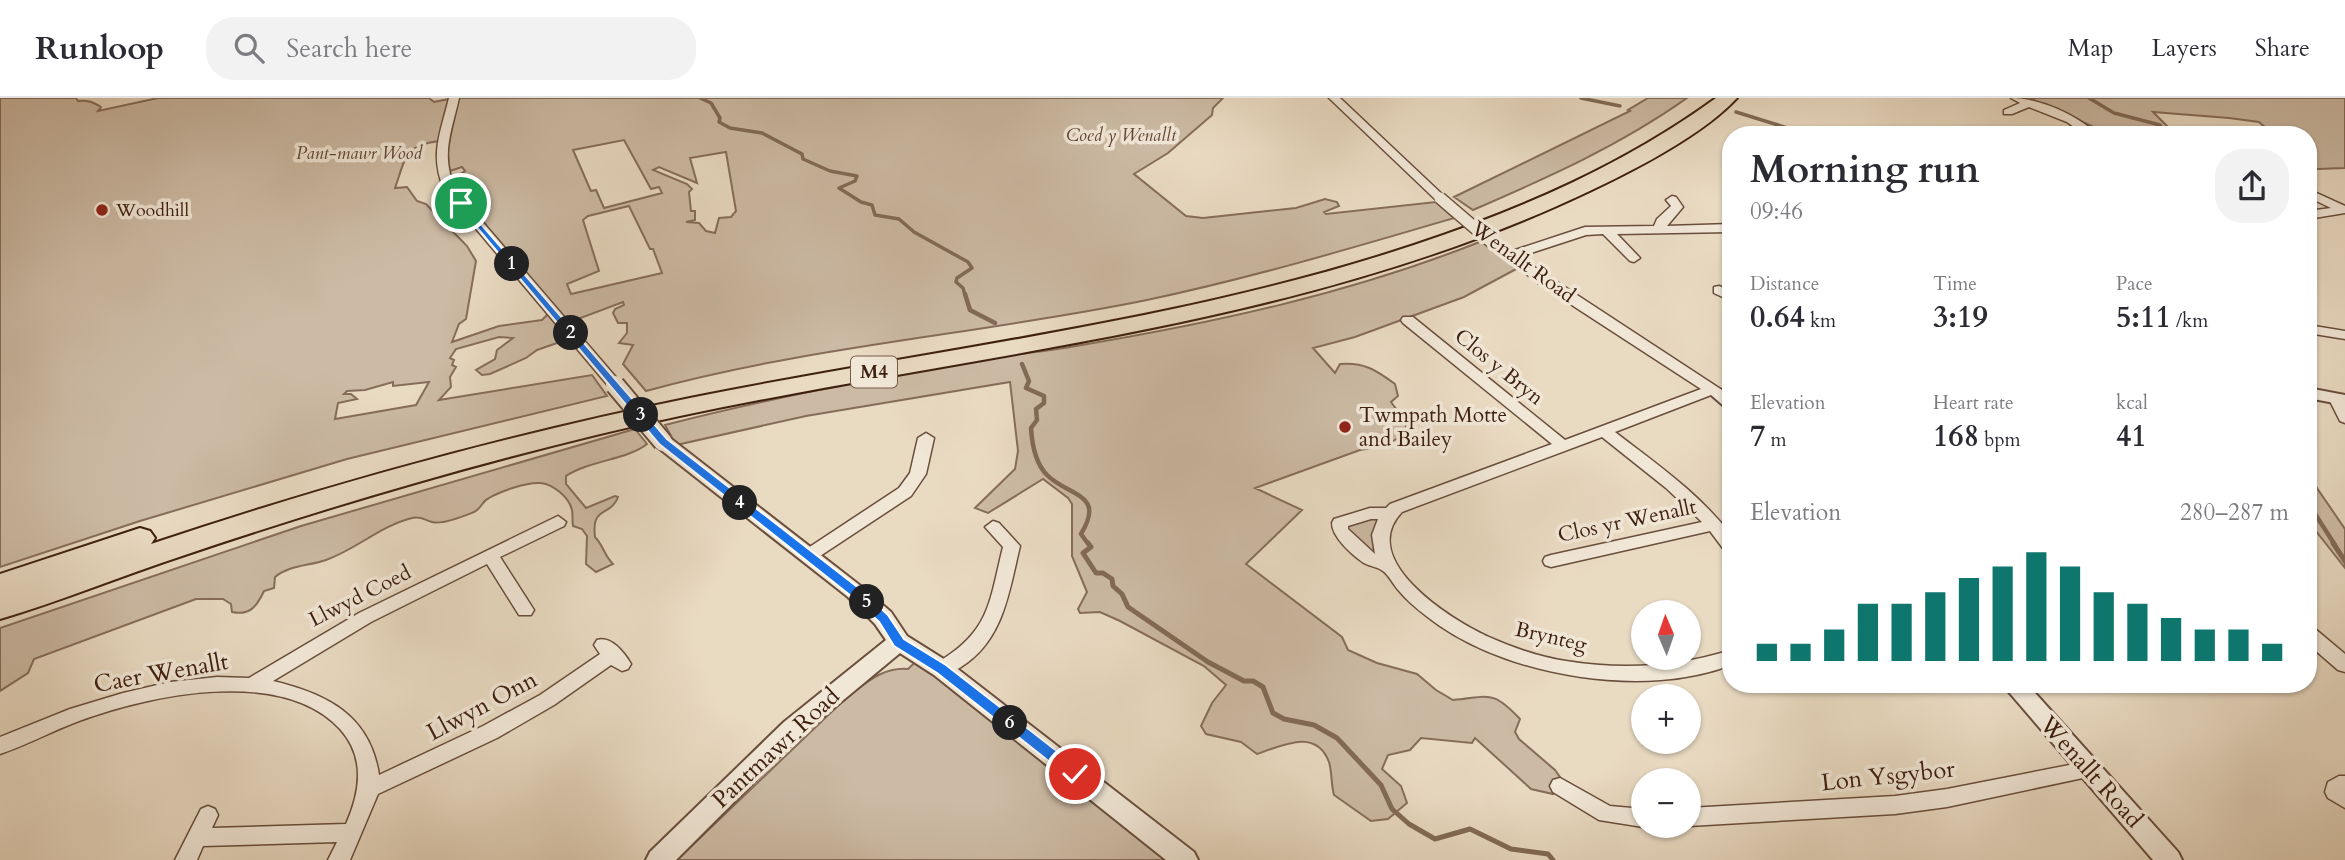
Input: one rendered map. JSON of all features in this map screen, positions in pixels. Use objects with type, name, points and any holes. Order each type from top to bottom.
[{"type":"highway","name":"M4","points":[[0,585],[230,509],[403,458],[504,432],[618,405],[783,372],[1141,310],[1308,271],[1430,234],[1516,201],[1614,155],[1702,98]]},
{"type":"highway","name":"M4","points":[[0,608],[115,567],[319,502],[617,422],[797,385],[1138,326],[1296,290],[1366,269],[1524,214],[1579,190],[1675,138],[1728,98]]},
{"type":"street","points":[[454,98],[441,141],[444,173],[452,192],[663,442],[874,608],[899,642],[942,669],[1185,860]]},
{"type":"street","name":"Wenallt Road","points":[[1334,98],[1440,198],[1496,246],[1722,393]]},
{"type":"street","points":[[2016,98],[2080,126]]},
{"type":"street","points":[[2008,112],[2029,103]]},
{"type":"street","points":[[2317,196],[2344,210]]},
{"type":"street","points":[[1660,229],[1661,222],[1677,207],[1672,200]]},
{"type":"street","points":[[2317,214],[2344,210]]},
{"type":"street","points":[[1510,256],[1576,233],[1605,230],[1722,229]]},
{"type":"street","points":[[1605,230],[1627,249],[1633,258]]},
{"type":"street","name":"Clos y Bryn","points":[[1408,320],[1563,446]]},
{"type":"street","points":[[2317,330],[2345,335]]},
{"type":"street","name":"Brynteg","points":[[1722,394],[1604,431],[1396,508],[1380,533],[1382,554],[1388,566],[1405,586],[1456,628],[1504,651],[1555,666],[1595,671],[1676,670],[1722,662]]},
{"type":"street","points":[[2317,395],[2340,400],[2345,418]]},
{"type":"street","points":[[1604,431],[1686,498],[1722,536]]},
{"type":"street","points":[[808,556],[905,492],[918,474],[926,438]]},
{"type":"street","name":"Brynteg","points":[[1388,566],[1369,558],[1340,531],[1340,523],[1370,513],[1390,514]]},
{"type":"street","name":"Llwyd Coed","points":[[255,684],[290,659],[329,637],[558,522]]},
{"type":"street","name":"Clos yr Wenallt","points":[[1551,561],[1713,525]]},
{"type":"street","points":[[942,669],[963,658],[984,638],[995,612],[1012,546],[993,527]]},
{"type":"street","points":[[491,556],[524,610]]},
{"type":"street","points":[[2317,641],[2345,665]]},
{"type":"street","name":"Pantmawr Road","points":[[659,860],[792,729],[899,642]]},
{"type":"street","name":"Llwyn Onn","points":[[369,789],[489,732],[547,700],[613,654]]},
{"type":"street","name":"Caer Wenallt","points":[[0,746],[72,714],[116,703],[200,687],[255,684],[295,692],[327,706],[346,723],[359,741],[368,764],[369,789]]},
{"type":"street","name":"Wenallt Road","points":[[2021,693],[2169,860]]},
{"type":"street","name":"Lon Ysgybor","points":[[1701,816],[1895,805],[1947,798],[2090,769]]},
{"type":"street","points":[[2345,785],[2339,784],[2335,788],[2335,792],[2345,799]]},
{"type":"street","points":[[1560,786],[1606,814],[1631,817]]},
{"type":"street","points":[[339,860],[369,789]]},
{"type":"street","points":[[186,860],[208,814]]},
{"type":"street","points":[[198,837],[351,832]]},
{"type":"green space","points":[[0,98],[76,98],[78,101],[98,105],[101,107],[98,111],[158,98],[429,98],[434,102],[454,98],[1223,98],[1213,108],[1212,115],[1168,153],[1134,174],[1186,216],[1203,218],[1296,208],[1325,199],[1337,202],[1339,206],[1324,212],[1326,214],[1436,202],[1454,218],[1263,272],[1147,300],[832,351],[646,391],[623,364],[633,345],[619,343],[627,333],[627,323],[618,323],[613,313],[624,305],[623,302],[575,320],[579,328],[557,343],[490,374],[482,375],[476,370],[495,359],[497,350],[513,338],[499,337],[456,349],[450,358],[454,360],[452,365],[456,367],[450,377],[451,387],[439,400],[592,375],[607,396],[347,459],[140,521],[0,567]],"holes":[[[624,140],[651,189],[659,187],[662,193],[604,208],[596,190],[591,191],[573,150]],[[440,141],[444,173],[462,167],[465,171],[447,183],[551,311],[542,320],[499,326],[452,342],[459,324],[466,319],[476,261],[467,246],[426,204],[417,201],[407,187],[395,188],[408,154],[428,143]],[[726,152],[736,211],[731,217],[719,218],[715,233],[706,231],[699,223],[686,222],[695,220],[689,192],[692,189],[687,184],[653,170],[659,167],[697,183],[690,158]],[[629,206],[650,249],[653,249],[662,273],[571,294],[567,284],[599,271],[583,220],[588,216]],[[393,382],[393,386],[429,382],[416,405],[335,419],[338,403],[357,399],[351,394],[344,394],[347,391],[365,390]]]},
{"type":"green space","points":[[1648,98],[1687,98],[1610,146],[1473,210],[1454,197],[1630,111],[1628,110]]},
{"type":"green space","points":[[2029,98],[2345,98],[2345,168],[2317,169],[2317,126],[2264,126],[2259,122],[2229,118],[2153,112],[2167,126],[2092,126]]},
{"type":"green space","points":[[1482,241],[1518,268],[1464,297],[1355,337],[1313,348],[1335,373],[1340,364],[1356,364],[1376,371],[1395,384],[1398,396],[1391,402],[1405,421],[1407,433],[1384,446],[1360,450],[1255,488],[1302,510],[1246,564],[1342,637],[1348,650],[1377,663],[1417,674],[1453,700],[1490,697],[1503,703],[1520,719],[1515,732],[1519,739],[1555,770],[1562,780],[1553,794],[1531,789],[1475,738],[1472,743],[1421,738],[1410,750],[1388,755],[1382,769],[1401,786],[1407,803],[1388,819],[1371,821],[1334,795],[1329,762],[1316,745],[1297,742],[1257,754],[1241,742],[1206,734],[1201,726],[1212,703],[1226,685],[1204,666],[1120,621],[1100,612],[1080,613],[1078,609],[1087,592],[1072,556],[1072,504],[1068,498],[1043,479],[988,513],[975,508],[1015,469],[1018,451],[1010,382],[806,416],[676,445],[665,425],[894,375],[1128,337],[1231,316],[1333,291]]},
{"type":"green space","points":[[635,429],[647,444],[630,453],[566,476],[566,484],[586,508],[618,497],[596,520],[595,537],[613,564],[596,572],[586,564],[587,536],[582,529],[573,526],[568,500],[550,486],[528,484],[494,495],[477,510],[459,518],[437,523],[412,518],[389,526],[337,555],[286,570],[275,577],[274,588],[264,591],[256,605],[244,613],[232,612],[231,604],[223,599],[196,599],[34,659],[28,673],[0,691],[0,628],[301,526]]},
{"type":"green space","points":[[2317,488],[2345,529],[2345,568],[2317,532]]},
{"type":"green space","points":[[1390,514],[1382,554],[1369,558],[1341,522]]},
{"type":"green space","points":[[922,656],[1185,860],[677,860],[847,697],[882,673],[908,669]]},
{"type":"waterway","points":[[700,98],[711,103],[720,118],[719,122],[730,128],[762,133],[802,154],[803,159],[830,171],[857,176],[855,181],[839,188],[861,202],[872,205],[875,215],[899,219],[914,232],[968,262],[972,268],[957,278],[956,282],[963,288],[965,295]]},
{"type":"waterway","points":[[1581,98],[1620,106]]},
{"type":"waterway","points":[[2089,98],[2114,113],[2160,126]]},
{"type":"waterway","points":[[1736,112],[1781,126]]},
{"type":"waterway","points":[[965,294],[970,310],[995,323]]},
{"type":"waterway","points":[[1022,364],[1029,381],[1026,388],[1044,396],[1044,403],[1036,409],[1037,420],[1031,428],[1037,459],[1047,475],[1087,503],[1088,521],[1081,534],[1089,545]]},
{"type":"waterway","points":[[2317,517],[2335,545]]},
{"type":"waterway","points":[[1088,543],[1091,547],[1083,553],[1096,573],[1103,573],[1112,579],[1113,586],[1122,594],[1128,607],[1208,662],[1244,681],[1253,681],[1263,687],[1273,713],[1284,719],[1314,725],[1337,738],[1381,785],[1392,809],[1409,824],[1435,839],[1470,829],[1511,849],[1548,854],[1553,860]]},
{"type":"waterway","points":[[2333,543],[2345,561]]},
{"type":"place","name":"Woodhill","points":[[102,210]]},
{"type":"place","name":"Twmpath Motte and Bailey","points":[[1345,427]]},
{"type":"route","points":[[461,203],[663,442],[874,608],[899,642],[942,669],[1075,774]]},
{"type":"park label","name":"Coed y Wenallt","points":[[1121,135]]},
{"type":"park label","name":"Pant-mawr Wood","points":[[359,153]]}]
